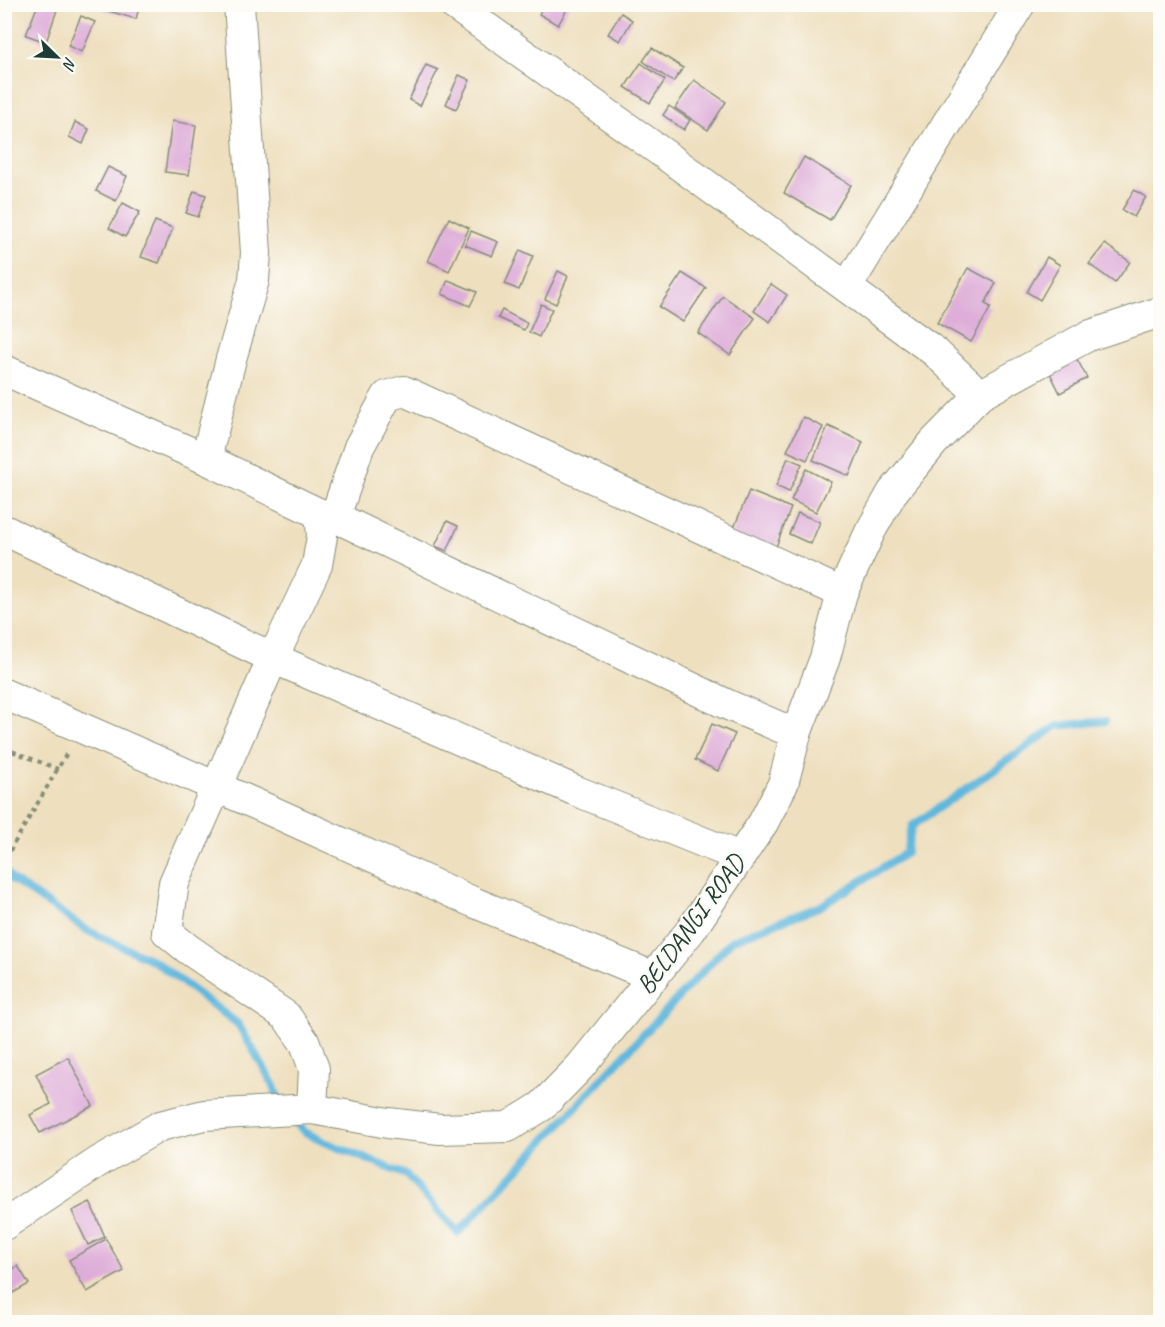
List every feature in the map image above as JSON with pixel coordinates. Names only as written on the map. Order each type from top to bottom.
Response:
[{"type":"street","points":[[206,459],[254,280],[256,253],[239,4]]},
{"type":"street","points":[[453,4],[935,352],[980,395]]},
{"type":"street","points":[[847,287],[1020,4]]},
{"type":"street","name":"BELDANGI ROAD","points":[[4,1225],[98,1162],[160,1126],[204,1115],[312,1108],[388,1123],[440,1129],[508,1127],[542,1106],[572,1075],[691,930],[763,823],[783,784],[796,734],[825,658],[842,593],[870,532],[892,493],[934,442],[980,395],[1088,336],[1161,312]]},
{"type":"street","points":[[4,370],[206,459],[567,627],[726,705],[796,734]]},
{"type":"street","points":[[312,1108],[314,1069],[305,1042],[286,1016],[167,932],[174,883],[273,658],[317,565],[328,516],[359,447],[387,396],[404,391],[842,593]]},
{"type":"street","points":[[4,530],[273,658],[574,790],[740,857]]},
{"type":"street","points":[[4,694],[473,902],[654,977]]},
{"type":"path","points":[[5,859],[81,729]]},
{"type":"path","points":[[4,748],[58,769]]},
{"type":"building","points":[[38,4],[59,4],[46,42],[26,35]]},
{"type":"building","points":[[85,4],[140,4],[136,19]]},
{"type":"building","points":[[544,4],[570,4],[558,25],[539,14]]},
{"type":"building","points":[[621,13],[632,20],[620,41],[608,34]]},
{"type":"building","points":[[81,16],[95,22],[82,52],[68,46]]},
{"type":"building","points":[[652,48],[683,68],[673,82],[643,61]]},
{"type":"building","points":[[641,63],[665,80],[650,103],[625,87]]},
{"type":"building","points":[[426,65],[438,70],[420,106],[409,100]]},
{"type":"building","points":[[459,75],[470,80],[456,109],[446,104]]},
{"type":"building","points":[[694,80],[726,102],[708,130],[675,108]]},
{"type":"building","points":[[669,106],[690,120],[684,130],[663,115]]},
{"type":"building","points":[[172,121],[196,125],[189,175],[165,172]]},
{"type":"building","points":[[75,122],[89,129],[83,144],[69,137]]},
{"type":"building","points":[[804,157],[851,185],[830,220],[784,193]]},
{"type":"building","points":[[108,167],[127,176],[116,201],[96,191]]},
{"type":"building","points":[[1134,190],[1146,197],[1134,217],[1122,210]]},
{"type":"building","points":[[194,191],[206,195],[198,217],[186,213]]},
{"type":"building","points":[[123,203],[140,212],[125,237],[109,228]]},
{"type":"building","points":[[449,218],[469,228],[449,271],[428,261]]},
{"type":"building","points":[[155,221],[173,228],[159,263],[141,257]]},
{"type":"building","points":[[471,231],[498,242],[492,256],[465,245]]},
{"type":"building","points":[[1105,244],[1130,262],[1115,283],[1089,264]]},
{"type":"building","points":[[520,250],[533,256],[519,290],[505,284]]},
{"type":"building","points":[[1047,257],[1060,265],[1040,300],[1027,292]]},
{"type":"building","points":[[968,268],[996,283],[985,304],[991,307],[971,342],[937,323]]},
{"type":"building","points":[[558,271],[568,276],[556,304],[545,299]]},
{"type":"building","points":[[682,273],[706,288],[683,322],[659,307]]},
{"type":"building","points":[[448,280],[477,292],[470,306],[442,294]]},
{"type":"building","points":[[771,284],[787,295],[770,322],[754,311]]},
{"type":"building","points":[[723,296],[755,318],[730,355],[698,333]]},
{"type":"building","points":[[541,304],[552,309],[539,337],[529,332]]},
{"type":"building","points":[[502,310],[527,323],[524,330],[498,318]]},
{"type":"building","points":[[1077,359],[1087,378],[1060,393],[1050,373]]},
{"type":"building","points":[[803,417],[823,427],[807,460],[787,451]]},
{"type":"building","points":[[828,426],[863,442],[849,476],[813,460]]},
{"type":"building","points":[[788,458],[802,464],[789,492],[776,486]]},
{"type":"building","points":[[806,469],[831,482],[816,512],[791,500]]},
{"type":"building","points":[[749,491],[791,508],[774,552],[731,535]]},
{"type":"building","points":[[798,513],[820,522],[811,544],[789,534]]},
{"type":"building","points":[[447,521],[458,526],[447,551],[435,546]]},
{"type":"building","points":[[712,724],[735,734],[718,771],[695,760]]},
{"type":"building","points":[[68,1057],[93,1106],[40,1133],[30,1115],[51,1104],[36,1074]]},
{"type":"building","points":[[90,1202],[105,1237],[88,1245],[72,1211]]},
{"type":"building","points":[[106,1239],[124,1271],[87,1292],[69,1260]]},
{"type":"building","points":[[18,1266],[29,1284],[4,1298],[4,1274]]},
{"type":"waterway","points":[[290,1118],[305,1132],[322,1141],[406,1175],[458,1233],[732,940],[821,906],[906,853],[912,826],[1057,726],[1105,721]]},
{"type":"waterway","points":[[4,869],[11,879],[88,931],[154,961],[238,1024],[273,1084],[281,1105]]}]
